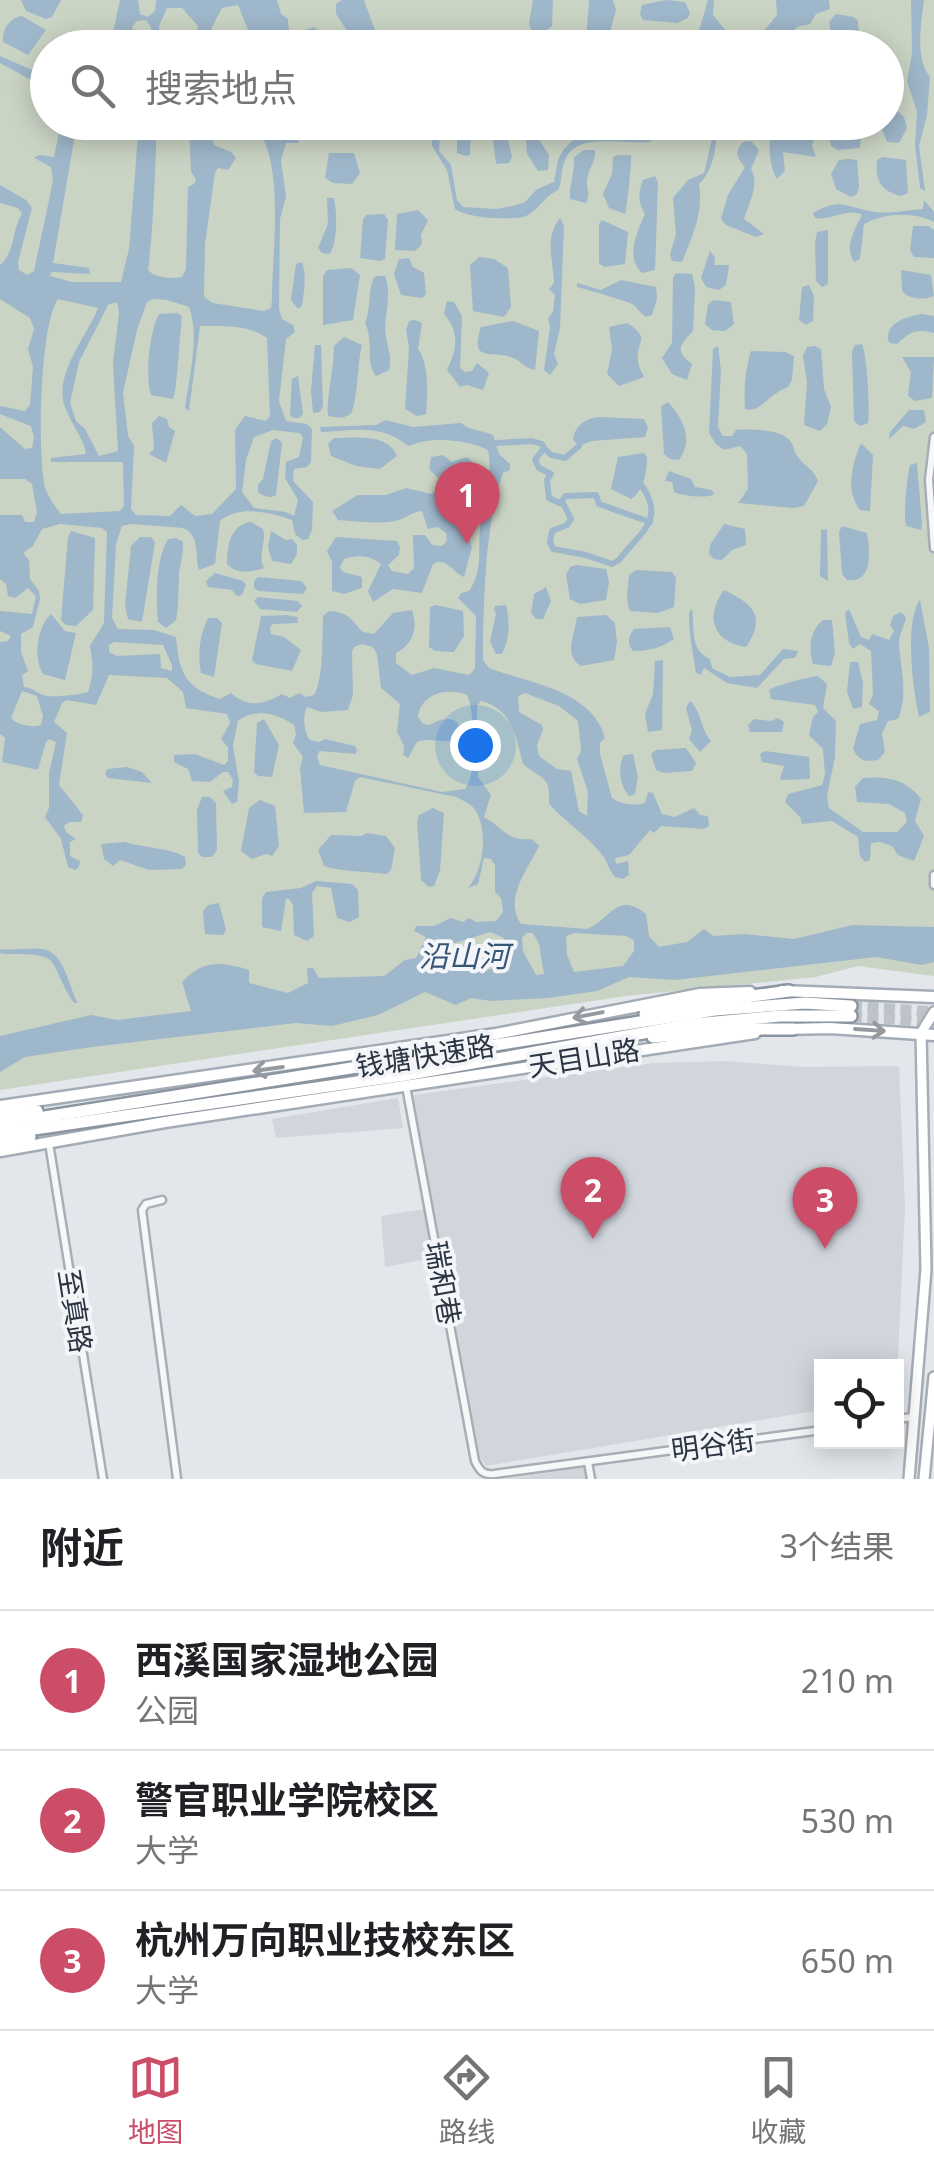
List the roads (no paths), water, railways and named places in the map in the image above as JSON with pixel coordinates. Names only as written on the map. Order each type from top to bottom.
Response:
[{"type":"highway","points":[[579,1032],[679,1006],[789,991]]},
{"type":"highway","name":"钱塘快速路","points":[[0,1124],[127,1110],[405,1075],[694,1024],[851,1011],[805,1004],[757,1006],[579,1032],[127,1110],[0,1134]]},
{"type":"highway","points":[[565,1048],[740,1029],[793,1028]]},
{"type":"highway","points":[[0,1114],[127,1110]]},
{"type":"highway","points":[[0,1143],[127,1110]]},
{"type":"main road","name":"天目山路","points":[[0,1106],[496,1034],[700,994],[789,991],[934,998]]},
{"type":"main road","name":"天目山路","points":[[0,1152],[165,1122],[793,1028],[934,1035]]},
{"type":"street","points":[[934,437],[929,480],[934,548]]},
{"type":"street","points":[[934,875],[934,885]]},
{"type":"street","points":[[909,1479],[922,1344],[927,1228],[920,1033],[934,1012]]},
{"type":"street","name":"瑞和巷","points":[[406,1086],[475,1462],[486,1475]]},
{"type":"street","name":"至真路","points":[[49,1144],[103,1479]]},
{"type":"street","points":[[162,1200],[146,1204],[142,1210],[177,1479]]},
{"type":"street","points":[[924,1479],[934,1377]]},
{"type":"street","points":[[904,1418],[932,1415]]},
{"type":"street","name":"明谷街","points":[[486,1475],[814,1431]]},
{"type":"street","points":[[588,1462],[591,1479]]},
{"type":"water","points":[[21,0],[61,0],[52,17],[46,19],[26,11]]},
{"type":"water","points":[[120,0],[138,0],[140,14],[148,17],[155,11],[156,0],[277,0],[281,14],[288,19],[289,30],[248,30],[238,5],[222,8],[211,30],[196,30],[198,26],[182,8],[167,8],[159,30],[151,30],[146,20],[137,21],[133,30],[114,30]]},
{"type":"water","points":[[342,0],[364,0],[375,30],[347,30],[336,14],[336,4]]},
{"type":"water","points":[[533,0],[553,0],[552,26],[531,30]]},
{"type":"water","points":[[589,0],[613,0],[616,10],[611,30],[587,30]]},
{"type":"water","points":[[666,0],[685,2],[688,18],[677,23],[643,20],[642,5]]},
{"type":"water","points":[[708,0],[714,0],[713,15],[726,30],[699,30]]},
{"type":"water","points":[[776,0],[829,0],[830,9],[816,14],[810,24],[795,30],[764,30],[777,15]]},
{"type":"water","points":[[911,0],[924,0],[921,50],[930,77],[927,115],[919,146],[925,191],[920,188],[915,146],[917,112],[907,81],[912,53]]},
{"type":"water","points":[[836,14],[854,17],[858,30],[831,30],[829,22]]},
{"type":"water","points":[[22,16],[46,30],[30,30],[28,55],[3,42],[7,25]]},
{"type":"water","points":[[0,56],[30,69],[30,79],[0,63]]},
{"type":"water","points":[[58,140],[74,140],[53,263],[89,268],[90,274],[52,272],[50,276],[72,282],[121,282],[129,249],[138,140],[156,140],[148,270],[169,278],[182,277],[186,269],[188,187],[196,179],[191,172],[190,140],[213,140],[214,145],[231,152],[236,158],[228,170],[218,168],[215,173],[205,244],[204,297],[213,303],[264,311],[271,308],[272,299],[275,210],[271,164],[263,140],[299,140],[286,143],[281,160],[286,196],[280,219],[279,309],[282,319],[293,325],[295,332],[286,339],[279,401],[286,421],[307,424],[312,429],[311,462],[307,467],[294,469],[293,481],[313,502],[312,530],[308,539],[302,540],[295,534],[292,520],[265,513],[227,516],[220,521],[215,564],[199,570],[195,541],[189,531],[122,526],[116,544],[112,618],[118,629],[154,630],[176,637],[182,669],[191,684],[220,699],[231,693],[256,703],[282,694],[290,698],[299,693],[306,697],[314,695],[321,668],[323,616],[329,611],[345,615],[363,632],[374,634],[393,613],[412,610],[413,635],[396,653],[396,663],[412,675],[434,668],[469,675],[475,669],[476,616],[458,598],[469,591],[477,574],[489,477],[488,450],[448,440],[408,446],[377,431],[321,432],[320,427],[376,425],[386,420],[413,427],[461,423],[493,435],[510,470],[503,473],[497,493],[489,540],[483,660],[489,668],[557,691],[587,709],[605,738],[600,743],[600,754],[612,798],[624,803],[645,803],[648,792],[653,793],[662,814],[675,817],[694,808],[700,815],[708,816],[709,826],[661,826],[654,833],[650,830],[629,855],[615,858],[616,864],[628,861],[629,875],[623,879],[615,877],[597,849],[549,804],[547,783],[523,764],[506,717],[481,701],[477,706],[478,777],[491,795],[484,817],[511,836],[532,839],[539,846],[516,894],[516,914],[521,924],[587,929],[614,909],[628,905],[646,914],[649,936],[659,947],[687,942],[704,929],[713,936],[745,934],[794,939],[852,925],[934,927],[934,962],[922,965],[876,957],[675,980],[629,977],[597,991],[548,998],[471,998],[456,1005],[425,992],[378,1015],[332,1026],[296,1023],[92,1047],[25,1057],[0,1072],[0,1036],[91,1015],[117,1020],[191,1011],[182,982],[205,966],[221,964],[249,970],[249,983],[288,993],[308,983],[307,968],[313,968],[319,978],[384,976],[405,960],[416,958],[426,937],[414,931],[416,926],[434,926],[451,918],[463,922],[469,918],[476,922],[496,921],[503,912],[501,898],[495,892],[495,865],[491,859],[484,858],[478,884],[468,888],[478,871],[482,850],[480,820],[472,806],[456,797],[360,777],[355,781],[346,812],[304,813],[300,768],[303,757],[293,743],[294,725],[280,717],[258,713],[238,721],[233,746],[239,781],[237,802],[232,804],[223,791],[232,787],[228,772],[210,782],[192,781],[188,769],[174,762],[174,755],[195,754],[224,765],[228,761],[228,747],[221,739],[230,723],[227,714],[186,708],[183,692],[167,678],[109,675],[96,705],[67,700],[62,703],[54,722],[67,733],[59,785],[83,815],[81,822],[64,826],[76,839],[70,842],[70,856],[80,861],[75,870],[68,867],[61,839],[45,817],[56,742],[46,742],[38,770],[2,762],[5,738],[0,734],[0,642],[11,636],[0,631],[0,611],[32,614],[36,596],[28,588],[15,598],[8,596],[6,584],[0,579],[0,515],[22,515],[25,522],[34,522],[37,512],[32,484],[25,479],[0,479],[0,427],[25,449],[32,448],[31,426],[0,414],[0,406],[25,411],[30,405],[33,367],[28,349],[34,329],[30,318],[0,299],[0,265],[9,254],[22,214],[18,208],[0,203],[0,185],[32,208],[18,262],[19,270],[27,275],[34,271],[53,181],[51,167],[34,158],[54,157]],"holes":[[[58,299],[98,308],[68,367],[62,392],[86,454],[51,458],[51,462],[123,462],[124,506],[120,511],[61,514],[45,487],[41,448],[47,334]],[[167,300],[189,307],[194,344],[185,408],[189,411],[200,326],[243,328],[267,338],[270,416],[266,421],[245,416],[235,430],[236,489],[212,514],[195,516],[181,505],[170,516],[136,515],[131,509],[134,446],[128,436],[123,393],[147,302]],[[117,302],[113,364],[118,451],[99,456],[85,429],[76,421],[70,403],[79,362],[108,305]],[[273,430],[303,437],[299,457],[286,462],[285,478],[298,500],[294,516],[254,508],[242,492],[254,437]],[[60,524],[102,528],[107,532],[104,623],[90,646],[88,692],[47,696],[24,687],[22,675],[28,671],[21,652],[21,634],[33,627],[40,599],[30,579],[29,560],[23,553],[33,546],[42,529]],[[114,642],[163,645],[172,671],[161,668],[160,654],[117,656],[109,652],[109,645]],[[362,644],[373,647],[377,654],[381,688],[400,704],[397,732],[404,746],[403,755],[408,758],[417,742],[456,740],[459,733],[454,720],[423,724],[418,717],[424,703],[443,692],[467,695],[474,743],[472,771],[465,789],[442,792],[320,765],[319,751],[356,754],[355,746],[310,740],[304,724],[307,707],[321,712],[348,710],[353,695],[352,652]],[[22,691],[37,696],[43,716],[41,725],[25,725],[11,718]],[[525,693],[559,706],[578,721],[581,751],[577,759],[588,792],[587,816],[579,811],[571,771],[557,769],[539,756],[537,745],[542,725],[519,712],[518,696]],[[490,932],[504,938],[503,963],[489,969],[447,969],[428,960],[428,945],[434,939],[455,943]],[[533,933],[544,974],[536,975],[523,951],[522,938]],[[574,933],[626,936],[634,940],[634,951],[623,966],[574,972],[567,955],[566,936]]]},
{"type":"water","points":[[432,140],[440,140],[439,151],[451,165],[457,200],[463,207],[496,209],[525,202],[537,189],[554,182],[558,159],[573,140],[652,140],[591,142],[572,150],[563,166],[558,190],[534,211],[519,218],[489,218],[455,209],[447,170]]},
{"type":"water","points":[[457,140],[471,140],[470,155],[457,153]]},
{"type":"water","points":[[493,140],[508,140],[512,157],[509,163],[496,164]]},
{"type":"water","points":[[526,140],[540,140],[549,155],[548,170],[538,171],[527,154]]},
{"type":"water","points":[[712,140],[715,140],[711,164],[699,184],[696,224],[682,262],[672,261],[676,234],[673,198],[688,180],[704,173]]},
{"type":"water","points":[[770,140],[814,140],[816,157],[783,152],[785,171],[777,179]]},
{"type":"water","points":[[830,140],[861,140],[860,148],[838,150]]},
{"type":"water","points":[[751,141],[759,150],[751,169],[754,187],[744,219],[764,234],[756,237],[726,225],[721,219],[728,195],[745,167],[738,158],[738,149],[743,142]]},
{"type":"water","points":[[584,150],[595,150],[586,203],[570,199],[574,157]]},
{"type":"water","points":[[329,153],[354,153],[360,173],[352,184],[333,183],[325,178]]},
{"type":"water","points":[[631,155],[625,214],[609,208],[603,194],[612,174],[613,157]]},
{"type":"water","points":[[839,160],[857,160],[859,186],[857,194],[851,197],[836,189],[831,174]]},
{"type":"water","points":[[877,160],[906,160],[908,193],[894,194],[881,184]]},
{"type":"water","points":[[655,176],[655,270],[642,273],[633,252],[645,214],[640,193],[643,180]]},
{"type":"water","points":[[327,198],[334,198],[336,211],[336,234],[330,254],[318,248],[328,224]]},
{"type":"water","points":[[924,200],[934,212],[934,222],[899,215],[864,224],[860,259],[854,262],[850,244],[862,215],[815,218],[813,213],[837,204],[880,212],[923,209]]},
{"type":"water","points":[[418,210],[428,220],[421,235],[422,244],[415,251],[395,250],[397,214]]},
{"type":"water","points":[[384,214],[388,220],[385,259],[360,258],[363,219],[366,215]]},
{"type":"water","points":[[560,218],[564,226],[560,328],[554,354],[558,364],[550,375],[544,370],[548,318],[553,312],[555,295],[549,289],[554,283],[551,241]]},
{"type":"water","points":[[602,220],[628,232],[625,264],[604,267],[599,263]]},
{"type":"water","points":[[913,226],[934,230],[934,258],[914,257],[910,250]]},
{"type":"water","points":[[828,230],[828,284],[822,287],[816,281],[815,243],[817,232]]},
{"type":"water","points":[[710,251],[715,257],[714,265],[729,265],[726,285],[719,290],[706,287],[701,278]]},
{"type":"water","points":[[479,257],[494,259],[508,268],[511,307],[504,317],[473,311],[470,265]]},
{"type":"water","points":[[409,258],[413,267],[424,273],[426,294],[422,298],[401,295],[394,274],[399,259]]},
{"type":"water","points":[[302,262],[304,289],[298,309],[291,300],[296,264]]},
{"type":"water","points":[[351,268],[360,275],[353,320],[323,325],[323,276],[327,270]]},
{"type":"water","points":[[901,270],[931,275],[934,296],[917,298],[905,294]]},
{"type":"water","points":[[676,273],[692,274],[695,287],[693,331],[681,348],[692,364],[687,380],[672,374],[662,358],[672,343]]},
{"type":"water","points":[[375,276],[385,276],[387,283],[385,329],[390,361],[389,370],[376,376],[365,323]]},
{"type":"water","points":[[621,280],[656,287],[652,315],[646,317],[631,303],[577,287],[577,283],[601,290]]},
{"type":"water","points":[[809,285],[814,296],[813,321],[806,325],[799,320],[802,287]]},
{"type":"water","points":[[713,300],[731,302],[734,324],[725,331],[712,330],[705,324],[708,305]]},
{"type":"water","points":[[447,301],[454,302],[462,316],[460,368],[472,371],[477,363],[489,373],[483,390],[460,387],[447,370],[455,341],[453,328],[444,314]]},
{"type":"water","points":[[159,314],[182,316],[173,399],[151,395],[148,365]]},
{"type":"water","points":[[922,314],[934,316],[934,333],[918,331],[897,344],[889,343],[893,326]]},
{"type":"water","points":[[409,321],[422,323],[418,349],[427,389],[426,414],[417,416],[405,409],[409,348],[406,330]]},
{"type":"water","points":[[513,321],[539,331],[535,370],[478,347],[481,327]]},
{"type":"water","points":[[627,323],[641,336],[638,360],[644,377],[619,386],[607,374],[612,350],[609,327]]},
{"type":"water","points":[[344,337],[362,345],[353,407],[351,414],[342,418],[328,416],[328,408],[334,346]]},
{"type":"water","points":[[862,344],[869,417],[868,423],[860,426],[854,421],[852,352],[855,345]]},
{"type":"water","points":[[315,345],[321,345],[323,406],[320,412],[313,413],[311,391]]},
{"type":"water","points":[[718,346],[718,427],[723,436],[749,430],[774,432],[787,438],[818,481],[804,506],[738,503],[748,489],[747,454],[740,446],[724,450],[709,433],[713,349]]},
{"type":"water","points":[[807,347],[821,349],[824,389],[831,407],[827,424],[820,431],[804,425],[807,383],[803,356]]},
{"type":"water","points":[[751,351],[794,356],[788,387],[750,410],[745,409],[745,394]]},
{"type":"water","points":[[902,357],[934,357],[932,398],[915,401],[908,396],[911,372]]},
{"type":"water","points":[[298,376],[303,414],[293,418],[292,379]]},
{"type":"water","points":[[668,402],[685,429],[686,444],[679,460],[664,454],[661,406]]},
{"type":"water","points":[[909,410],[924,410],[926,422],[914,429],[903,426],[889,439],[890,432]]},
{"type":"water","points":[[159,416],[167,419],[175,431],[166,463],[149,454],[154,449],[152,423]]},
{"type":"water","points":[[598,417],[644,419],[648,428],[645,437],[592,441],[579,446],[573,440],[576,430],[585,421]]},
{"type":"water","points":[[277,438],[282,443],[276,495],[269,497],[258,492],[258,485],[263,479],[271,441]]},
{"type":"water","points":[[334,438],[379,440],[397,456],[380,469],[356,466],[331,456],[328,444]]},
{"type":"water","points":[[861,443],[873,455],[870,511],[860,510],[851,486]]},
{"type":"water","points":[[644,453],[645,475],[635,495],[631,499],[611,489],[618,457]]},
{"type":"water","points":[[443,455],[452,462],[467,457],[473,462],[458,478],[439,479],[429,469],[431,457]]},
{"type":"water","points":[[917,463],[921,530],[906,526],[905,521],[910,465]]},
{"type":"water","points":[[669,471],[714,494],[674,492],[672,482],[665,481]]},
{"type":"water","points":[[443,485],[454,490],[473,490],[477,495],[476,504],[463,519],[472,547],[464,577],[438,562],[433,564],[422,593],[393,589],[373,602],[368,591],[381,564],[354,557],[344,559],[340,567],[343,572],[362,577],[362,588],[344,594],[332,591],[332,562],[327,551],[336,537],[397,541],[399,555],[388,565],[392,571],[408,574],[414,568],[413,535],[425,535],[432,545],[442,546],[447,541],[446,533],[438,527],[428,529],[422,511],[399,520],[376,522],[338,520],[332,511],[358,495],[386,495],[406,488],[431,494]]},
{"type":"water","points":[[251,522],[263,529],[264,568],[240,571],[227,564],[229,544],[238,527]]},
{"type":"water","points":[[724,524],[745,529],[746,545],[732,550],[722,560],[714,559],[709,554],[710,545]]},
{"type":"water","points":[[842,526],[867,533],[868,565],[862,577],[855,580],[847,580],[842,574]]},
{"type":"water","points":[[827,529],[828,581],[820,576],[821,530]]},
{"type":"water","points":[[71,531],[95,538],[93,610],[76,626],[61,620]]},
{"type":"water","points":[[271,531],[297,545],[291,564],[272,561],[268,547]]},
{"type":"water","points":[[140,537],[151,537],[155,542],[142,622],[128,619],[125,606],[131,546]]},
{"type":"water","points":[[168,539],[183,542],[178,609],[176,620],[166,628],[158,622],[157,579]]},
{"type":"water","points":[[576,565],[606,569],[606,600],[580,604],[570,599],[566,575]]},
{"type":"water","points":[[636,570],[672,572],[676,578],[674,607],[658,613],[630,611],[629,575]]},
{"type":"water","points":[[215,573],[243,581],[246,585],[242,595],[208,587],[206,581]]},
{"type":"water","points":[[258,577],[301,581],[307,588],[303,594],[259,591],[254,588]]},
{"type":"water","points":[[546,587],[551,601],[543,619],[536,619],[531,613],[534,594]]},
{"type":"water","points":[[724,590],[743,600],[754,612],[756,627],[746,647],[726,640],[715,626],[715,609]]},
{"type":"water","points":[[258,597],[298,601],[302,606],[297,612],[260,609],[254,601]]},
{"type":"water","points":[[920,600],[929,648],[930,712],[919,717],[911,639]]},
{"type":"water","points":[[506,605],[508,636],[502,654],[496,654],[490,641],[494,610],[495,606]]},
{"type":"water","points":[[430,607],[463,611],[464,636],[454,652],[429,647]]},
{"type":"water","points":[[692,608],[699,650],[710,659],[712,668],[730,677],[760,675],[783,649],[798,651],[795,658],[784,659],[757,688],[727,683],[704,668],[701,675],[696,673],[689,621]]},
{"type":"water","points":[[849,609],[861,637],[869,640],[872,634],[889,640],[894,631],[890,625],[893,616],[901,612],[906,618],[899,642],[901,709],[898,719],[888,721],[882,734],[885,752],[878,760],[863,760],[853,749],[860,724],[877,720],[879,711],[869,704],[873,694],[871,651],[860,644],[853,649],[849,643],[845,613]]},
{"type":"water","points":[[51,614],[65,631],[76,633],[65,680],[43,674],[38,659],[40,634]]},
{"type":"water","points":[[606,615],[615,623],[614,660],[581,666],[571,650],[577,617]]},
{"type":"water","points":[[261,616],[297,617],[298,623],[270,627],[271,634],[284,637],[301,650],[292,671],[256,664],[252,660]]},
{"type":"water","points":[[208,618],[217,618],[222,623],[214,677],[201,673],[200,666],[200,644]]},
{"type":"water","points":[[823,620],[832,620],[835,653],[831,666],[813,664],[811,658],[813,634]]},
{"type":"water","points":[[670,627],[674,639],[660,647],[633,651],[631,648],[629,640],[634,629]]},
{"type":"water","points":[[663,660],[662,730],[648,732],[645,714],[653,694],[655,661]]},
{"type":"water","points":[[850,662],[858,662],[863,682],[862,707],[853,709],[847,692]]},
{"type":"water","points":[[818,676],[827,684],[823,708],[836,721],[829,808],[863,832],[897,832],[907,822],[905,813],[889,804],[857,802],[855,787],[863,778],[888,778],[909,787],[921,799],[915,821],[924,836],[914,861],[880,842],[871,843],[870,860],[865,862],[860,856],[858,837],[832,821],[802,824],[785,802],[788,794],[822,785],[823,749],[809,735],[818,712],[815,705],[771,699],[769,690]]},
{"type":"water","points":[[690,701],[711,741],[700,752],[689,739],[692,730],[686,708]]},
{"type":"water","points":[[778,718],[784,722],[782,732],[750,732],[748,725],[754,719]]},
{"type":"water","points":[[264,719],[279,745],[272,777],[254,772],[257,723]]},
{"type":"water","points":[[686,748],[696,763],[692,771],[656,770],[651,754],[656,750]]},
{"type":"water","points":[[765,751],[809,757],[810,779],[780,780],[784,766],[762,762],[760,754]]},
{"type":"water","points":[[633,754],[638,777],[635,794],[629,796],[620,770],[624,755]]},
{"type":"water","points":[[127,767],[142,772],[152,783],[108,778],[105,774],[107,769]]},
{"type":"water","points":[[202,797],[210,797],[216,803],[217,850],[212,857],[198,853],[197,810]]},
{"type":"water","points":[[260,800],[275,806],[279,846],[272,856],[252,859],[241,851],[249,808]]},
{"type":"water","points":[[433,808],[444,813],[440,870],[434,886],[429,887],[421,880],[417,822],[419,815]]},
{"type":"water","points":[[331,835],[386,836],[395,848],[387,874],[324,866],[318,850]]},
{"type":"water","points":[[125,842],[179,854],[185,857],[186,865],[182,869],[149,870],[120,860],[113,866],[104,859],[101,844]]},
{"type":"water","points":[[316,881],[352,884],[358,890],[359,917],[350,922],[337,918],[331,888],[317,886],[312,893],[314,936],[307,941],[294,935],[293,905],[289,899],[281,931],[262,927],[262,898],[266,892],[301,888]]},
{"type":"water","points":[[219,903],[226,930],[223,935],[205,934],[203,911],[208,905]]},
{"type":"water","points":[[0,949],[50,951],[61,963],[78,1003],[65,989],[52,962],[38,955],[0,953]]},
{"type":"waterway","points":[[497,443],[542,444],[544,448],[535,460],[539,468],[551,474],[547,480],[549,498],[564,505],[571,519],[552,531],[553,549],[612,564],[619,560],[651,518],[649,498],[642,486]]},
{"type":"waterway","points":[[544,448],[551,455],[565,458],[579,446]]},
{"type":"waterway","points":[[560,503],[566,496],[596,495],[599,504],[650,522]]},
{"type":"tunnel","points":[[851,1006],[934,1012]]},
{"type":"tunnel","points":[[851,1016],[934,1022]]},
{"type":"place","name":"西溪国家湿地公园","points":[[467,544]]},
{"type":"place","name":"警官职业学院校区","points":[[593,1239]]},
{"type":"place","name":"杭州万向职业技校东区","points":[[825,1249]]},
{"type":"water label","name":"沿山河","points":[[464,957]]}]
